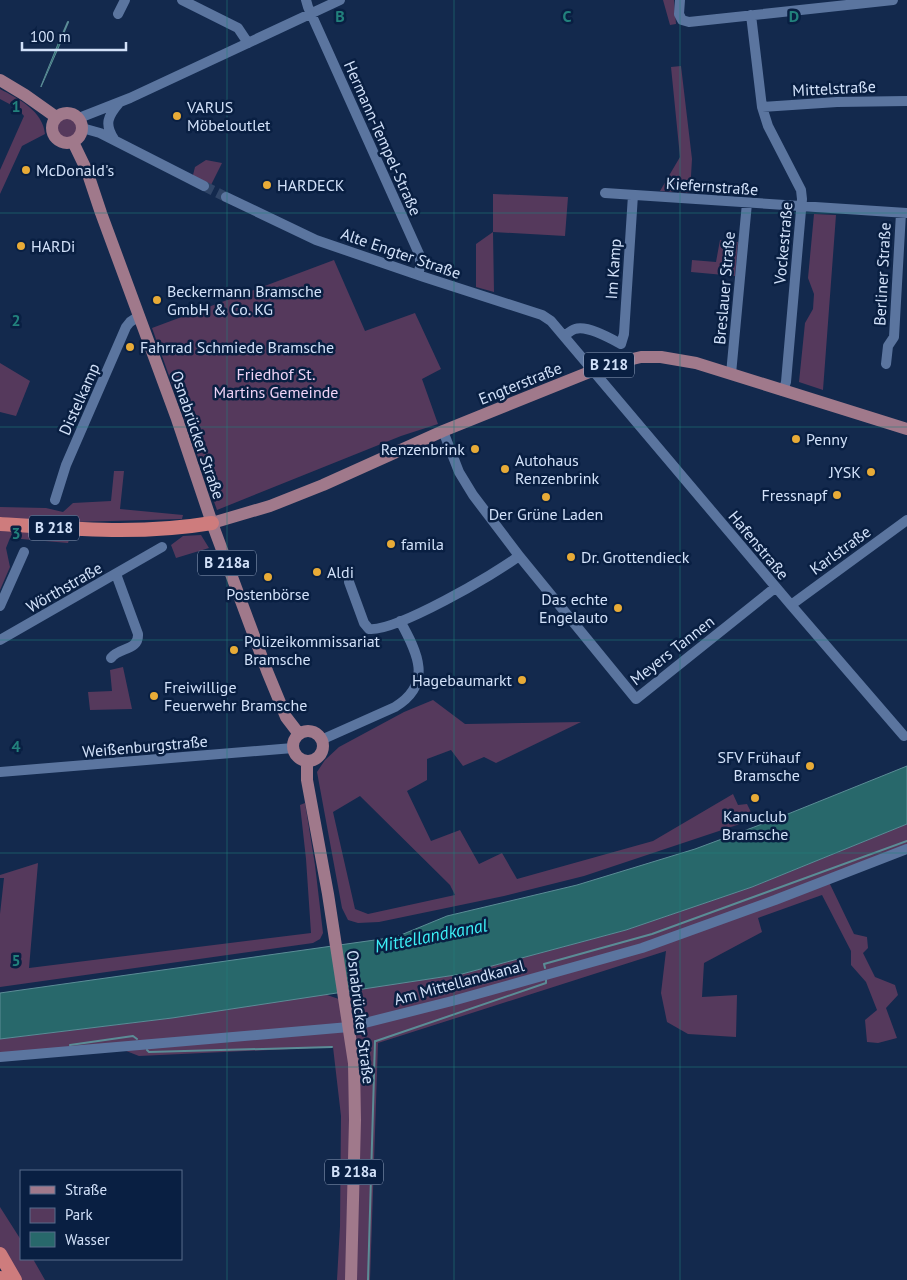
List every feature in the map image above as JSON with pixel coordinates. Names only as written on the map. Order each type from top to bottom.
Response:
[{"type":"highway","name":"B 218","points":[[0,524],[108,531],[176,528],[212,523]]},
{"type":"highway","points":[[0,1254],[15,1280]]},
{"type":"main road","points":[[0,80],[56,117]]},
{"type":"main road","points":[[65,112],[75,114],[81,123],[80,136],[73,142],[63,143],[54,137],[52,126],[56,117],[65,112]]},
{"type":"main road","name":"Osnabrücker Straße","points":[[73,142],[87,171],[95,198],[267,671],[286,717],[299,734]]},
{"type":"main road","name":"Engterstraße","points":[[212,523],[279,503],[443,431],[593,371],[621,361],[640,358],[658,357],[685,360],[907,429]]},
{"type":"main road","points":[[312,732],[321,740],[322,747],[318,756],[307,761],[297,756],[293,748],[295,738],[299,734],[312,732]]},
{"type":"main road","name":"Osnabrücker Straße","points":[[307,761],[307,780],[336,941],[354,1063],[356,1120],[351,1280]]},
{"type":"street","points":[[118,14],[125,0]]},
{"type":"street","points":[[182,0],[238,28],[248,43]]},
{"type":"street","name":"Hermann-Tempel-Straße","points":[[306,0],[420,256],[418,275]]},
{"type":"street","points":[[81,123],[119,103],[340,0]]},
{"type":"street","points":[[680,0],[679,14],[682,20],[688,22],[893,0]]},
{"type":"street","name":"Vockestraße","points":[[751,15],[762,107],[768,126],[801,190],[802,207],[784,391]]},
{"type":"street","name":"Mittelstraße","points":[[762,107],[907,101]]},
{"type":"street","points":[[115,140],[110,132],[108,121],[119,103]]},
{"type":"street","points":[[81,123],[204,186]]},
{"type":"street","name":"Kiefernstraße","points":[[606,193],[747,204],[904,213]]},
{"type":"street","name":"Im Kamp","points":[[564,336],[574,329],[582,328],[609,337],[621,344],[624,334],[633,195]]},
{"type":"street","name":"Alte Engter Straße","points":[[226,196],[316,240],[542,315],[551,321],[593,371]]},
{"type":"street","name":"Breslauer Straße","points":[[731,374],[747,204]]},
{"type":"street","name":"Berliner Straße","points":[[886,364],[888,346],[894,336],[904,213]]},
{"type":"street","name":"Distelkamp","points":[[55,500],[66,465],[126,327],[139,316]]},
{"type":"street","name":"Hafenstraße","points":[[593,371],[904,736]]},
{"type":"street","name":"Meyers Tannen","points":[[443,431],[459,472],[473,495],[519,556],[636,699],[776,588]]},
{"type":"street","name":"Karlstraße","points":[[791,605],[907,520]]},
{"type":"street","name":"Wörthstraße","points":[[0,640],[162,547]]},
{"type":"street","points":[[0,606],[24,552]]},
{"type":"street","points":[[348,582],[364,623],[369,629],[376,630],[400,621],[499,571],[519,556]]},
{"type":"street","name":"Wörthstraße","points":[[111,658],[118,652],[132,647],[138,639],[138,634],[116,574]]},
{"type":"street","points":[[321,740],[395,707],[406,700],[415,689],[419,667],[417,654],[400,621]]},
{"type":"street","name":"Weißenburgstraße","points":[[0,772],[293,748]]},
{"type":"street","name":"Am Mittellandkanal","points":[[0,1057],[349,1027],[456,1000],[642,948],[775,900],[907,849]]},
{"type":"green space","points":[[663,0],[674,0],[676,24],[670,25]]},
{"type":"green space","points":[[681,66],[692,159],[690,193],[660,191],[680,157],[671,67]]},
{"type":"green space","points":[[0,89],[35,112],[40,119],[45,134],[22,146],[0,194],[0,170],[24,116],[17,108],[0,99]]},
{"type":"green space","points":[[67,117],[75,120],[78,128],[75,136],[67,139],[59,136],[56,128],[59,120]]},
{"type":"green space","points":[[206,160],[222,163],[209,189],[192,179],[195,167]]},
{"type":"green space","points":[[493,194],[568,197],[565,236],[493,232]]},
{"type":"green space","points":[[814,214],[836,215],[823,390],[799,382],[805,323],[813,309],[814,294],[808,278]]},
{"type":"green space","points":[[493,232],[494,292],[476,287],[476,244]]},
{"type":"green space","points":[[720,240],[738,242],[735,276],[691,272],[692,260],[716,262]]},
{"type":"green space","name":"Friedhof St. Martins Gemeinde","points":[[334,260],[365,331],[415,313],[441,369],[422,379],[438,424],[401,436],[217,510],[152,328]]},
{"type":"green space","points":[[0,363],[30,381],[16,416],[0,412]]},
{"type":"green space","points":[[114,471],[124,471],[120,509],[183,515],[182,519],[75,522],[68,543],[10,538],[6,548],[10,567],[0,590],[0,507],[46,508],[63,512],[73,503],[111,501]]},
{"type":"green space","points":[[201,535],[209,548],[176,558],[171,545],[183,536]]},
{"type":"green space","points":[[123,667],[132,709],[90,710],[88,692],[112,691],[110,670]]},
{"type":"green space","points":[[433,700],[465,724],[581,722],[496,763],[484,757],[463,766],[451,750],[427,759],[427,780],[407,791],[431,841],[460,830],[479,864],[502,853],[517,879],[653,841],[733,794],[738,805],[747,804],[752,814],[749,821],[584,876],[504,896],[379,922],[358,923],[348,920],[342,908],[317,772],[325,760],[339,747],[404,712]],"holes":[[[360,796],[450,885],[455,895],[368,914],[355,909],[333,812]]]},
{"type":"green space","points":[[305,803],[323,933],[320,939],[313,943],[0,987],[0,914],[4,878],[0,878],[0,875],[38,863],[29,968],[311,933],[300,805]]},
{"type":"green space","points":[[907,824],[907,849],[828,880],[854,934],[867,937],[868,948],[863,953],[875,977],[895,985],[898,995],[886,1008],[897,1038],[878,1043],[867,1042],[865,1020],[877,1010],[866,982],[851,965],[851,951],[822,895],[758,918],[762,932],[704,963],[702,997],[737,995],[736,1037],[688,1034],[667,1022],[661,993],[666,951],[378,1043],[370,1280],[337,1280],[340,1226],[341,1116],[333,1047],[139,1056],[116,1047],[0,1057],[0,1039],[172,1018],[324,994],[345,1001],[359,989],[462,974],[626,930],[752,887]]},
{"type":"green space","points":[[0,1207],[20,1238],[20,1260],[34,1260],[45,1280],[15,1280],[0,1254]]},
{"type":"water","points":[[62,34],[64,35],[41,87],[41,86]]},
{"type":"water","name":"Mittellandkanal","points":[[907,766],[907,824],[752,887],[626,930],[462,974],[172,1018],[0,1039],[0,993],[396,937],[447,916],[577,885],[695,849]]},
{"type":"waterway","points":[[62,36],[68,22]]},
{"type":"waterway","points":[[545,968],[544,964],[652,934],[907,841]]},
{"type":"waterway","points":[[376,1041],[546,983],[546,980]]},
{"type":"waterway","points":[[70,1045],[133,1036],[137,1039]]},
{"type":"waterway","points":[[368,1280],[375,1041]]},
{"type":"waterway","points":[[147,1050],[149,1052],[332,1047]]},
{"type":"tunnel","points":[[204,186],[226,197]]},
{"type":"place","name":"VARUS Möbeloutlet","points":[[177,116]]},
{"type":"place","name":"McDonald's","points":[[26,170]]},
{"type":"place","name":"HARDECK","points":[[267,185]]},
{"type":"place","name":"HARDi","points":[[21,246]]},
{"type":"place","name":"Beckermann Bramsche GmbH & Co. KG","points":[[157,300]]},
{"type":"place","name":"Fahrrad Schmiede Bramsche","points":[[130,347]]},
{"type":"place","name":"Penny","points":[[796,439]]},
{"type":"place","name":"Renzenbrink","points":[[475,449]]},
{"type":"place","name":"Autohaus Renzenbrink","points":[[505,469]]},
{"type":"place","name":"JYSK","points":[[871,472]]},
{"type":"place","name":"Fressnapf","points":[[837,495]]},
{"type":"place","name":"Der Grüne Laden","points":[[546,497]]},
{"type":"place","name":"famila","points":[[391,544]]},
{"type":"place","name":"Dr. Grottendieck","points":[[571,557]]},
{"type":"place","name":"Aldi","points":[[317,572]]},
{"type":"place","name":"Postenbörse","points":[[268,577]]},
{"type":"place","name":"Das echte Engelauto","points":[[618,608]]},
{"type":"place","name":"Polizeikommissariat Bramsche","points":[[234,650]]},
{"type":"place","name":"Hagebaumarkt","points":[[522,680]]},
{"type":"place","name":"Freiwillige Feuerwehr Bramsche","points":[[154,696]]},
{"type":"place","name":"SFV Frühauf Bramsche","points":[[810,766]]},
{"type":"place","name":"Kanuclub Bramsche","points":[[755,798]]}]
